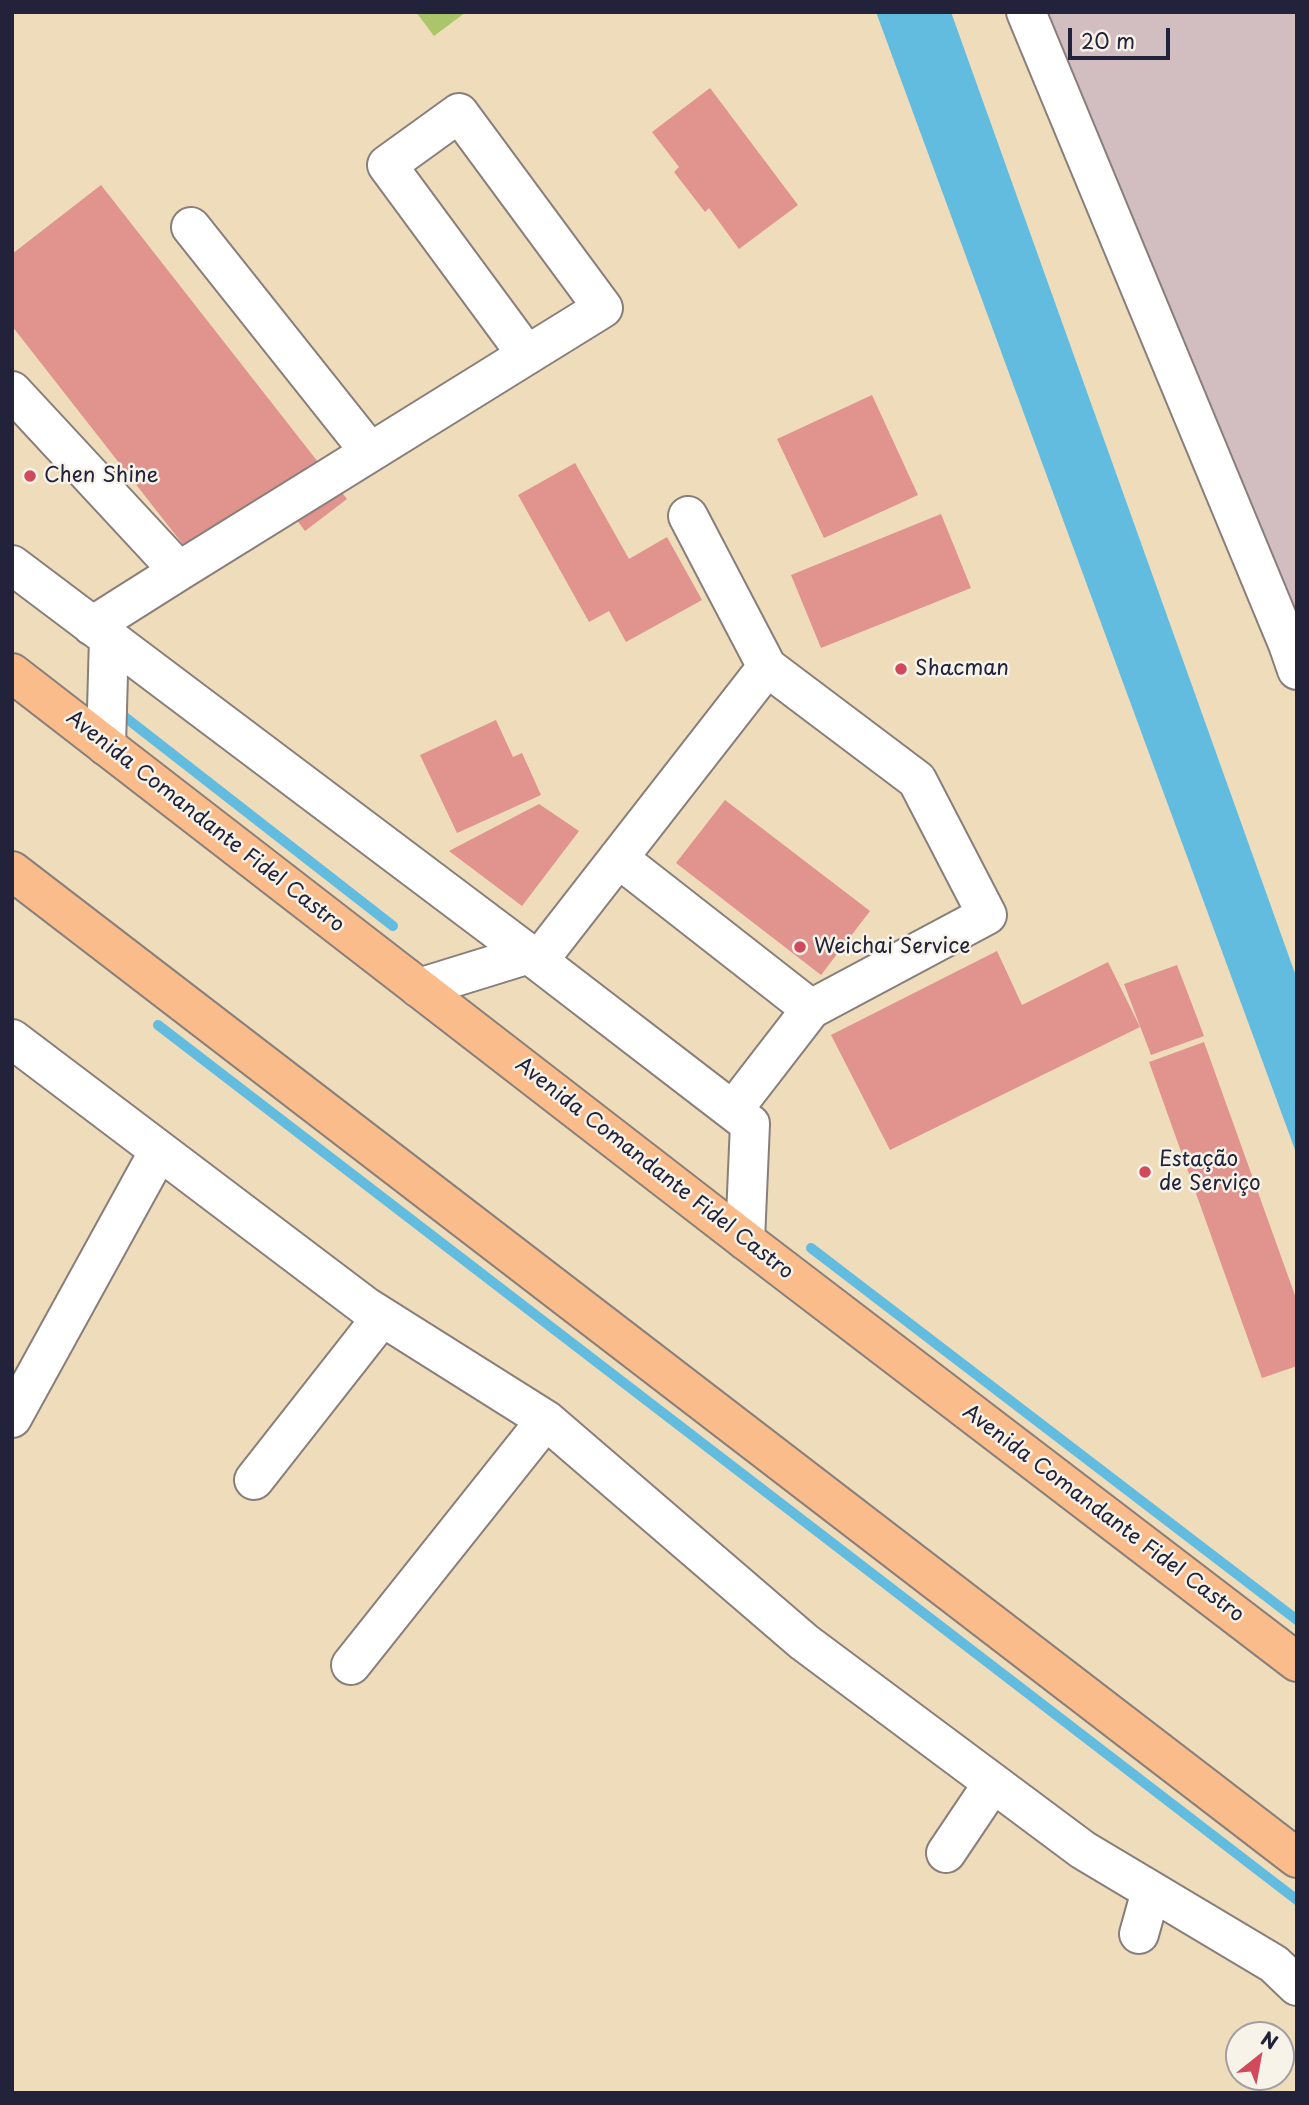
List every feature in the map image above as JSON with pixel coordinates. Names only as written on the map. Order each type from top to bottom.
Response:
[{"type":"highway","name":"Avenida Comandante Fidel Castro","points":[[12,673],[745,1240],[1297,1662]]},
{"type":"highway","points":[[12,871],[1297,1858]]},
{"type":"street","points":[[1026,12],[1294,652]]},
{"type":"street","points":[[100,631],[179,571],[603,308],[460,113],[387,165],[527,355]]},
{"type":"street","points":[[191,227],[370,452]]},
{"type":"street","points":[[20,415],[179,571]]},
{"type":"street","points":[[688,516],[767,667],[917,780],[987,915],[811,1009],[733,1110]]},
{"type":"street","points":[[12,565],[750,1124],[745,1240]]},
{"type":"street","points":[[100,631],[106,746]]},
{"type":"street","points":[[419,988],[533,958],[618,858],[767,667]]},
{"type":"street","points":[[618,858],[811,1009]]},
{"type":"street","points":[[12,1039],[365,1306],[546,1420],[804,1642],[1083,1850],[1274,1964],[1297,1986]]},
{"type":"street","points":[[12,1418],[159,1151]]},
{"type":"street","points":[[254,1480],[382,1317]]},
{"type":"street","points":[[351,1665],[546,1420]]},
{"type":"street","points":[[946,1853],[993,1783]]},
{"type":"street","points":[[1139,1934],[1151,1891]]},
{"type":"shaded area","points":[[1038,12],[1297,12],[1297,635]]},
{"type":"green space","points":[[416,12],[466,12],[434,36]]},
{"type":"water","points":[[876,12],[951,12],[1297,979],[1297,1155]]},
{"type":"building","points":[[710,88],[798,205],[739,249],[709,208],[705,212],[674,172],[679,167],[652,132]]},
{"type":"building","points":[[101,185],[347,499],[305,531],[282,500],[199,565],[12,326],[12,254]]},
{"type":"building","points":[[872,395],[918,495],[824,538],[777,439]]},
{"type":"building","points":[[575,463],[629,559],[667,537],[702,600],[626,642],[609,611],[589,622],[518,495]]},
{"type":"building","points":[[941,514],[971,588],[821,648],[791,575]]},
{"type":"building","points":[[496,720],[513,757],[522,753],[541,795],[457,833],[420,755]]},
{"type":"building","points":[[725,800],[870,911],[821,975],[676,863]]},
{"type":"building","points":[[539,804],[579,831],[522,906],[449,851]]},
{"type":"building","points":[[997,951],[1022,1005],[1108,962],[1140,1027],[890,1150],[831,1035]]},
{"type":"building","points":[[1177,965],[1204,1036],[1151,1055],[1124,984]]},
{"type":"building","points":[[1204,1042],[1297,1301],[1297,1366],[1262,1378],[1149,1062]]},
{"type":"waterway","points":[[121,714],[393,926]]},
{"type":"waterway","points":[[158,1025],[1297,1900]]},
{"type":"waterway","points":[[811,1248],[1297,1620]]},
{"type":"place","name":"Chen Shine","points":[[30,476]]},
{"type":"place","name":"Shacman","points":[[901,669]]},
{"type":"place","name":"Weichai Service","points":[[800,947]]},
{"type":"place","name":"Estação de Serviço","points":[[1145,1172]]}]
